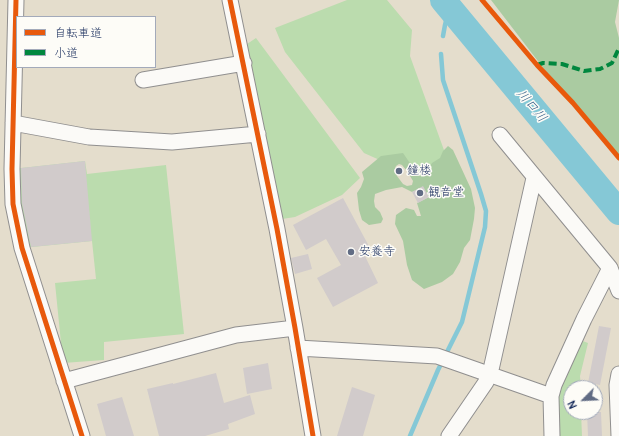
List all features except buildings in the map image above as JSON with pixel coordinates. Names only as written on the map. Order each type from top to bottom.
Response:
[{"type":"street","points":[[16,0],[16,64],[13,123],[12,204],[22,248],[82,436]]},
{"type":"street","points":[[230,0],[244,63],[295,328],[313,436]]},
{"type":"street","points":[[143,80],[244,63]]},
{"type":"street","points":[[13,123],[89,137],[172,142],[258,134]]},
{"type":"street","points":[[500,135],[534,178],[610,268],[619,291]]},
{"type":"street","points":[[449,436],[490,374],[534,178]]},
{"type":"street","points":[[552,436],[551,396],[554,385],[584,319],[610,268]]},
{"type":"street","points":[[64,381],[236,335],[295,328]]},
{"type":"street","points":[[298,348],[444,358],[551,396]]},
{"type":"street","points":[[618,436],[616,385],[619,374]]},
{"type":"green space","points":[[347,0],[387,0],[412,30],[410,56],[449,164],[415,184],[405,161],[393,166],[364,153],[285,52],[275,28]]},
{"type":"green space","points":[[491,0],[619,0],[615,22],[619,38],[619,159],[554,82]]},
{"type":"green space","points":[[256,38],[360,178],[342,195],[295,217],[282,219],[247,44]]},
{"type":"green space","points":[[448,146],[453,150],[471,189],[475,208],[474,219],[470,240],[464,248],[460,262],[453,274],[442,282],[424,289],[412,280],[407,265],[403,241],[395,224],[396,215],[406,208],[414,210],[417,216],[421,216],[417,203],[429,197],[426,192],[416,190],[412,192],[402,187],[375,194],[375,207],[380,212],[383,219],[381,223],[369,225],[362,220],[357,193],[364,179],[362,172],[381,156],[403,153],[418,175],[426,172],[432,163],[440,158],[443,151]],"holes":[[[399,164],[402,165],[413,181],[412,185],[407,186],[403,184],[394,171],[396,166]]]},
{"type":"green space","points":[[85,161],[87,174],[166,165],[184,334],[104,342],[104,360],[63,363],[55,283],[96,279],[92,241],[22,248],[12,169]]},
{"type":"green space","points":[[575,338],[588,343],[580,380],[563,380],[563,420],[581,420],[582,436],[552,436],[551,396]]},
{"type":"waterway","name":"川口川","points":[[443,0],[619,212]]},
{"type":"waterway","points":[[443,36],[449,8]]},
{"type":"waterway","points":[[410,436],[438,370],[462,322],[485,227],[486,211],[443,80],[441,54]]},
{"type":"marked path","points":[[537,65],[543,63],[562,64],[584,71],[600,69],[612,63],[619,48]]},
{"type":"cycle path","points":[[16,0],[12,169],[13,204],[22,248],[82,436]]},
{"type":"cycle path","points":[[230,0],[277,229],[313,436]]},
{"type":"cycle path","points":[[482,0],[537,65],[573,103],[619,158]]},
{"type":"place","name":"鐘楼","points":[[399,171]]},
{"type":"place","name":"観音堂","points":[[420,193]]},
{"type":"place","name":"安養寺","points":[[351,252]]}]
